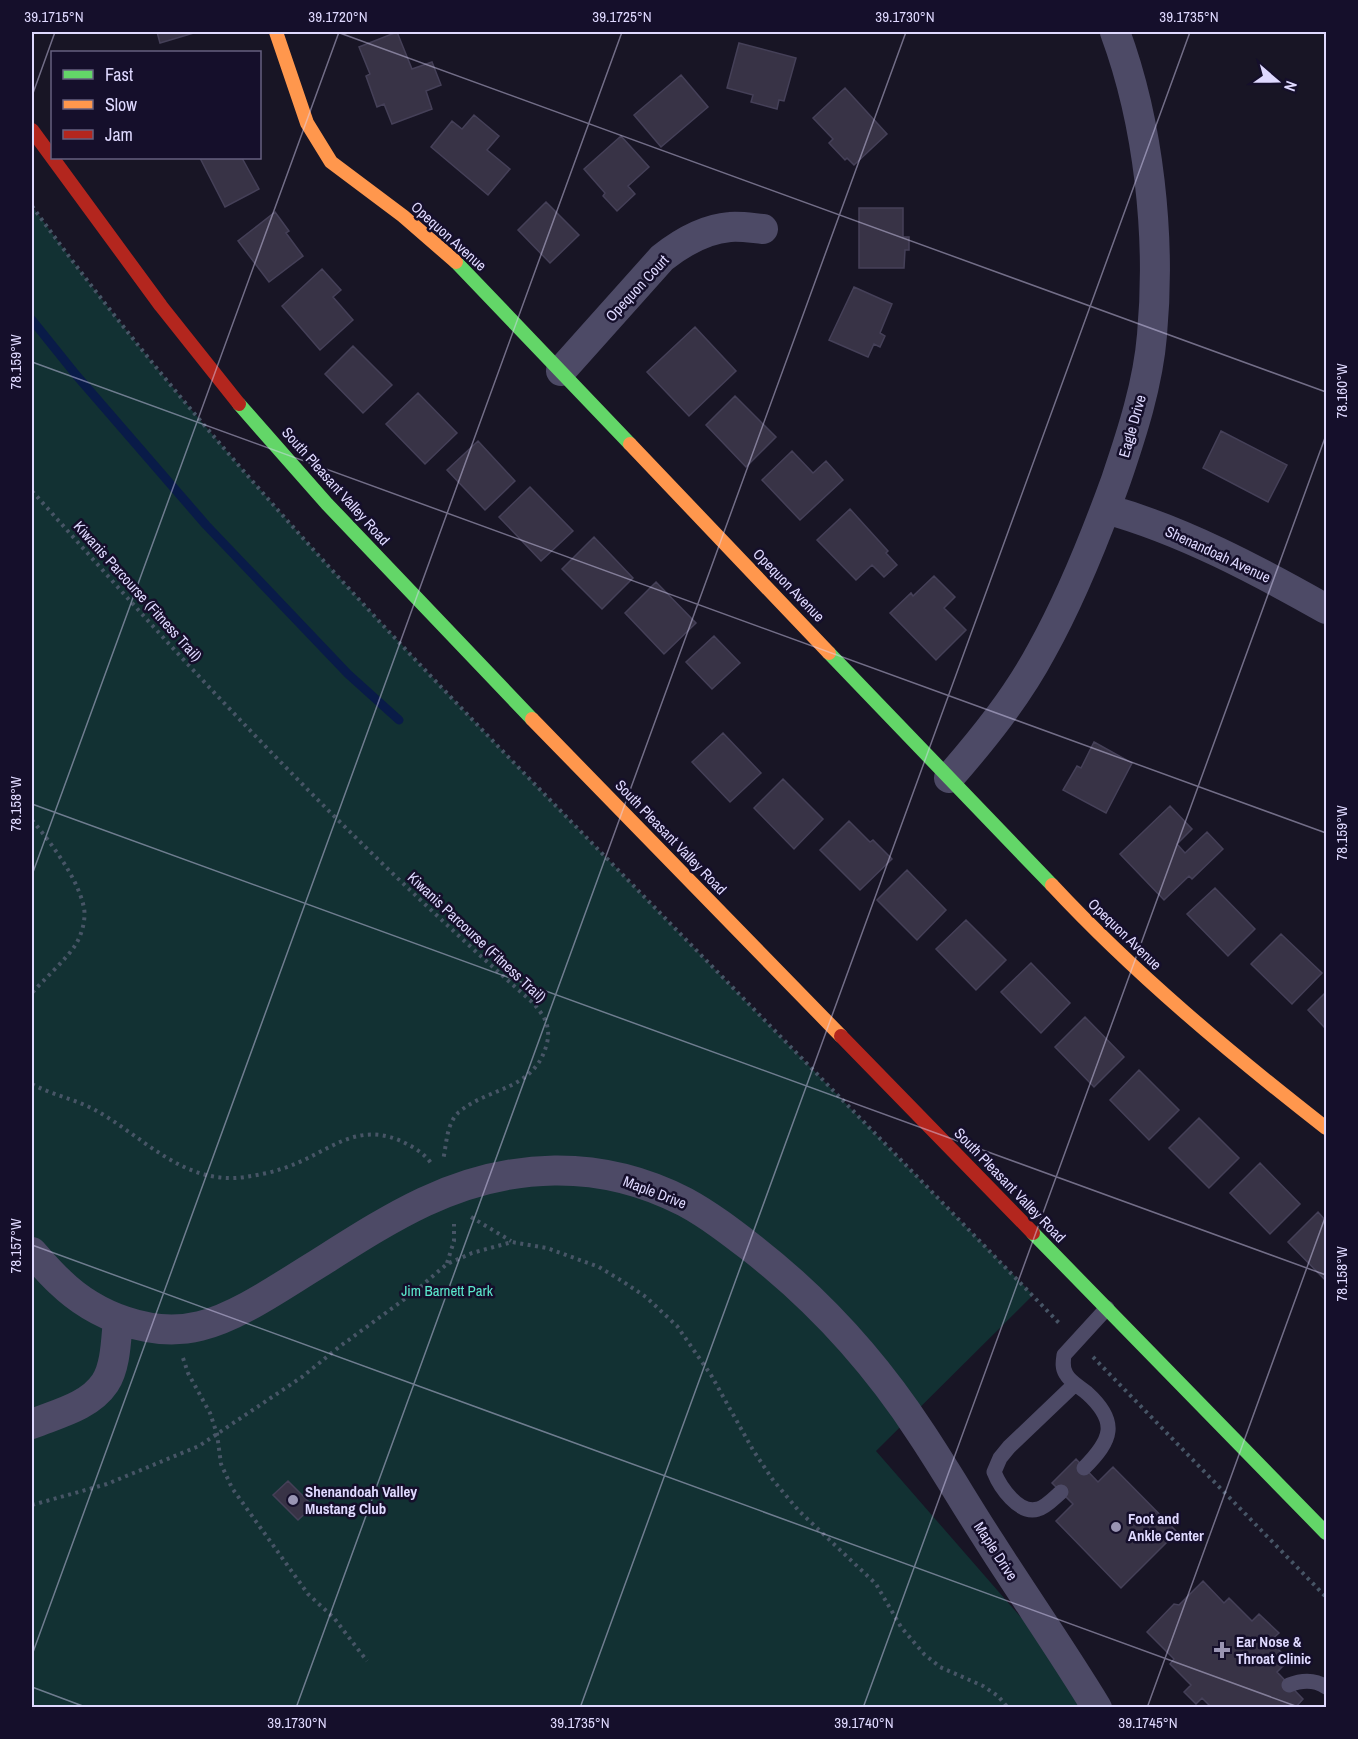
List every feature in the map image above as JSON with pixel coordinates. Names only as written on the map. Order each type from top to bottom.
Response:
[{"type":"main road","name":"Opequon Avenue","points":[[276,32],[307,123],[331,162],[403,216],[455,261],[1091,927],[1222,1044],[1326,1128]]},
{"type":"main road","name":"South Pleasant Valley Road","points":[[32,130],[51,156]]},
{"type":"main road","name":"South Pleasant Valley Road","points":[[53,159],[161,306],[238,403],[327,504],[576,764],[1326,1533]]},
{"type":"street","name":"Eagle Drive","points":[[949,778],[977,746],[1011,700],[1042,652],[1067,601],[1106,509],[1131,436],[1146,376],[1152,336],[1154,273],[1151,193],[1140,113],[1115,32]]},
{"type":"street","name":"Opequon Court","points":[[561,371],[662,258],[681,243],[702,234],[729,227],[763,229]]},
{"type":"street","name":"Shenandoah Avenue","points":[[1106,509],[1142,519],[1263,574],[1326,609]]},
{"type":"street","name":"Maple Drive","points":[[32,1252],[60,1282],[78,1298],[97,1310],[146,1327],[174,1329],[200,1326],[227,1316],[275,1291],[372,1229],[423,1202],[508,1173],[548,1170],[588,1172],[627,1179],[685,1202],[718,1222],[802,1290],[878,1374],[920,1431],[1097,1707]]},
{"type":"street","points":[[32,1424],[85,1403],[105,1383],[113,1361],[118,1319]]},
{"type":"lane","points":[[1084,1468],[1101,1451],[1106,1442],[1108,1423],[1099,1405],[1065,1372],[1064,1355],[1107,1308]]},
{"type":"lane","points":[[1061,1492],[1038,1509],[1030,1509],[1014,1502],[1006,1494],[994,1472],[1000,1458],[1009,1447],[1076,1384]]},
{"type":"lane","points":[[1289,1685],[1300,1681],[1318,1682],[1326,1687]]},
{"type":"path","points":[[32,206],[74,264],[205,427],[402,647],[1326,1597]]},
{"type":"path","name":"Kiwanis Parcourse (Fitness Trail)","points":[[32,490],[195,672],[324,808],[545,1016],[549,1034],[537,1068],[519,1081],[471,1104],[458,1113],[448,1126],[441,1167]]},
{"type":"path","points":[[32,820],[71,877],[85,910],[82,928],[75,945],[32,993]]},
{"type":"path","points":[[32,1084],[46,1092],[93,1109],[125,1127],[154,1151],[193,1171],[243,1178],[282,1169],[343,1140],[374,1134],[395,1138],[412,1146],[430,1160],[434,1169]]},
{"type":"path","points":[[464,1214],[512,1242],[547,1248],[599,1267],[646,1297],[677,1326],[711,1374],[772,1480],[799,1511],[876,1584],[901,1627],[924,1654],[939,1667],[983,1686],[998,1696],[1008,1707]]},
{"type":"path","points":[[447,1264],[454,1240],[454,1219]]},
{"type":"path","points":[[32,1505],[107,1484],[199,1446],[302,1377],[413,1293],[447,1264],[472,1253],[512,1242]]},
{"type":"path","points":[[174,1329],[188,1373],[210,1413],[217,1434],[221,1464],[232,1488],[308,1594],[334,1618],[367,1661]]},
{"type":"green space","name":"Jim Barnett Park","points":[[32,206],[92,287],[219,442],[353,592],[560,810],[1033,1295],[876,1451],[1099,1707],[32,1707]]},
{"type":"building","points":[[157,32],[197,32],[160,43]]},
{"type":"building","points":[[397,32],[412,69],[432,62],[441,85],[426,91],[432,109],[392,124],[384,104],[377,107],[366,76],[370,74],[359,47]]},
{"type":"building","points":[[739,43],[796,58],[784,101],[779,100],[777,109],[751,102],[753,95],[727,88]]},
{"type":"building","points":[[681,75],[708,107],[661,147],[634,115]]},
{"type":"building","points":[[845,88],[887,134],[854,165],[847,158],[845,160],[829,143],[833,139],[813,118]]},
{"type":"building","points":[[474,115],[499,136],[487,150],[510,169],[488,195],[431,147],[452,121],[462,129]]},
{"type":"building","points":[[621,136],[649,167],[628,186],[635,194],[617,211],[584,169]]},
{"type":"building","points":[[201,159],[243,159],[259,189],[225,207]]},
{"type":"building","points":[[546,202],[579,235],[550,263],[518,230]]},
{"type":"building","points":[[859,208],[903,208],[903,237],[909,237],[909,250],[905,250],[904,268],[859,268]]},
{"type":"building","points":[[275,212],[289,231],[286,233],[303,256],[269,282],[238,241]]},
{"type":"building","points":[[322,269],[341,290],[333,297],[353,320],[320,350],[282,306]]},
{"type":"building","points":[[854,287],[892,304],[880,333],[885,336],[880,347],[874,344],[868,357],[829,340]]},
{"type":"building","points":[[695,327],[736,371],[689,416],[647,372]]},
{"type":"building","points":[[353,346],[392,385],[363,413],[325,374]]},
{"type":"building","points":[[418,393],[457,433],[425,464],[386,424]]},
{"type":"building","points":[[735,396],[776,437],[746,467],[706,425]]},
{"type":"building","points":[[1221,431],[1287,465],[1268,502],[1203,468]]},
{"type":"building","points":[[478,441],[515,481],[485,510],[447,470]]},
{"type":"building","points":[[792,451],[813,473],[826,461],[843,480],[800,520],[762,480]]},
{"type":"building","points":[[530,487],[573,531],[541,561],[499,517]]},
{"type":"building","points":[[850,509],[888,551],[886,553],[897,565],[884,577],[872,565],[856,580],[817,540]]},
{"type":"building","points":[[594,537],[633,578],[602,609],[562,569]]},
{"type":"building","points":[[934,576],[955,597],[944,608],[966,630],[936,660],[890,613]]},
{"type":"building","points":[[656,582],[696,623],[664,654],[625,613]]},
{"type":"building","points":[[714,636],[740,663],[712,689],[686,662]]},
{"type":"building","points":[[723,733],[761,773],[730,802],[692,762]]},
{"type":"building","points":[[1094,742],[1132,763],[1106,813],[1063,790],[1077,766],[1081,768]]},
{"type":"building","points":[[783,779],[823,819],[794,849],[754,808]]},
{"type":"building","points":[[1170,806],[1192,829],[1177,844],[1185,853],[1207,832],[1223,849],[1192,879],[1189,876],[1164,900],[1120,854]]},
{"type":"building","points":[[849,821],[870,842],[873,840],[892,859],[860,890],[820,850]]},
{"type":"building","points":[[907,870],[946,910],[917,940],[877,900]]},
{"type":"building","points":[[1215,888],[1255,929],[1228,956],[1187,914]]},
{"type":"building","points":[[966,920],[1006,960],[976,990],[936,949]]},
{"type":"building","points":[[1281,934],[1322,973],[1292,1004],[1251,964]]},
{"type":"building","points":[[1031,963],[1070,1003],[1041,1033],[1001,992]]},
{"type":"building","points":[[1326,992],[1326,1029],[1308,1010]]},
{"type":"building","points":[[1085,1017],[1124,1057],[1094,1087],[1055,1047]]},
{"type":"building","points":[[1139,1070],[1179,1110],[1149,1140],[1110,1100]]},
{"type":"building","points":[[1199,1118],[1239,1158],[1209,1188],[1169,1148]]},
{"type":"building","points":[[1260,1163],[1300,1204],[1270,1234],[1230,1193]]},
{"type":"building","points":[[1318,1212],[1326,1221],[1326,1281],[1288,1242]]},
{"type":"building","name":"Foot and Ankle Center","points":[[1076,1459],[1098,1482],[1113,1467],[1177,1532],[1121,1588],[1056,1521],[1073,1504],[1052,1483]]},
{"type":"building","name":"Shenandoah Valley Mustang Club","points":[[288,1481],[313,1506],[298,1520],[273,1495]]},
{"type":"building","name":"Ear Nose & Throat Clinic","points":[[1203,1581],[1224,1603],[1229,1598],[1252,1621],[1259,1614],[1279,1633],[1270,1641],[1289,1660],[1277,1672],[1303,1699],[1295,1708],[1212,1708],[1202,1698],[1196,1704],[1184,1692],[1191,1685],[1170,1664],[1174,1659],[1147,1632],[1174,1604],[1179,1605]]},
{"type":"waterway","points":[[32,320],[77,376],[206,525],[348,674],[399,720]]},
{"type":"traffic: fast","points":[[456,262],[630,444]]},
{"type":"traffic: fast","points":[[239,404],[327,504],[532,719]]},
{"type":"traffic: fast","points":[[829,653],[1052,885]]},
{"type":"traffic: fast","points":[[1033,1233],[1326,1533]]},
{"type":"traffic: slow","points":[[276,32],[307,123],[331,162],[403,216],[456,262]]},
{"type":"traffic: slow","points":[[630,444],[829,653]]},
{"type":"traffic: slow","points":[[532,719],[841,1036]]},
{"type":"traffic: slow","points":[[1052,885],[1116,950],[1184,1012],[1326,1128]]},
{"type":"traffic: jam","points":[[32,130],[51,156]]},
{"type":"traffic: jam","points":[[53,159],[161,306],[239,404]]},
{"type":"traffic: jam","points":[[841,1036],[1033,1233]]},
{"type":"place","name":"Shenandoah Valley Mustang Club","points":[[293,1500]]},
{"type":"place","name":"Foot and Ankle Center","points":[[1116,1527]]},
{"type":"place","name":"Ear Nose & Throat Clinic","points":[[1222,1650]]}]
